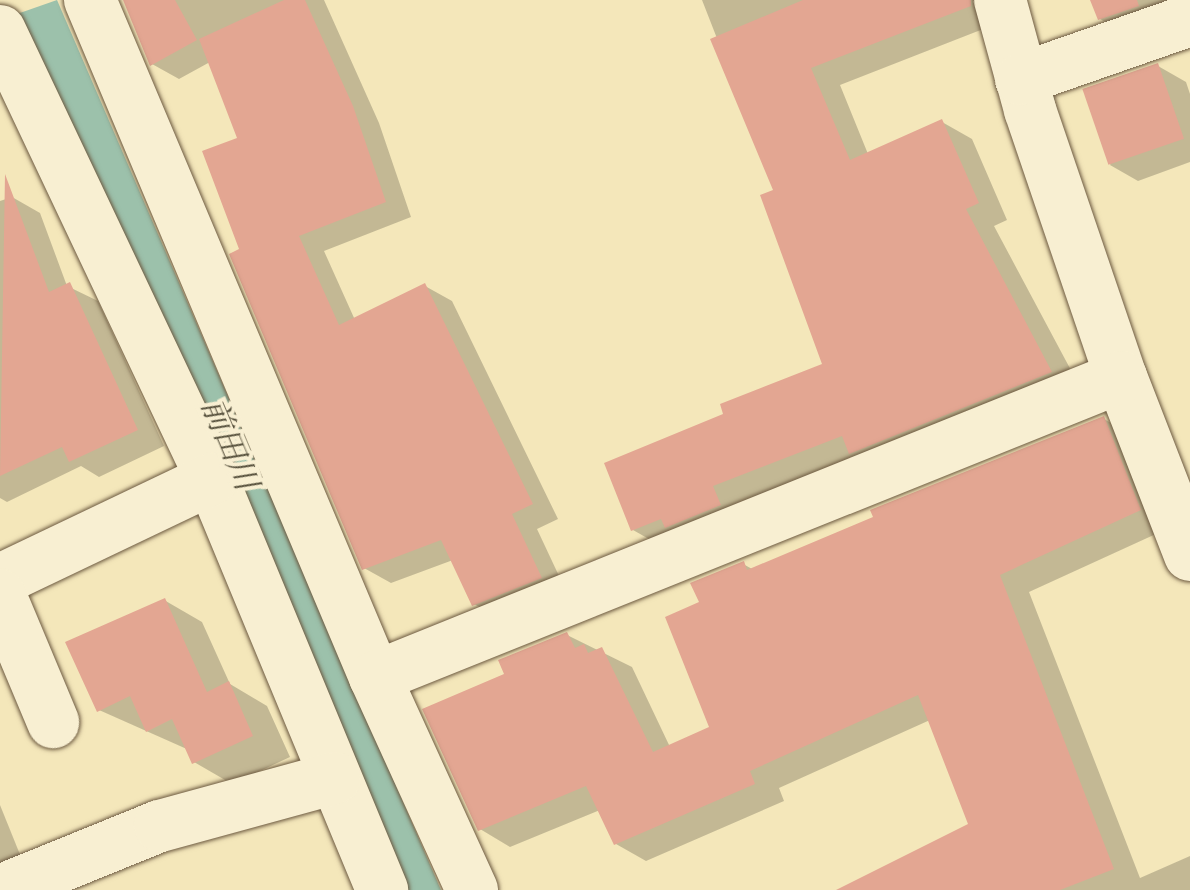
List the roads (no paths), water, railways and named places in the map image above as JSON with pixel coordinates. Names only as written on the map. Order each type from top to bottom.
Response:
[{"type":"street","points":[[90,0],[375,676],[472,890]]},
{"type":"street","points":[[1000,0],[1022,80],[1121,377],[1190,555]]},
{"type":"street","points":[[1022,80],[1190,20]]},
{"type":"street","points":[[0,31],[212,479],[382,890]]},
{"type":"street","points":[[375,676],[1121,377]]},
{"type":"street","points":[[0,580],[212,479]]},
{"type":"street","points":[[0,594],[53,722]]},
{"type":"street","points":[[2,890],[65,873],[335,778]]},
{"type":"water","name":"前田川","points":[[57,0],[441,890],[405,890],[17,14]]}]
